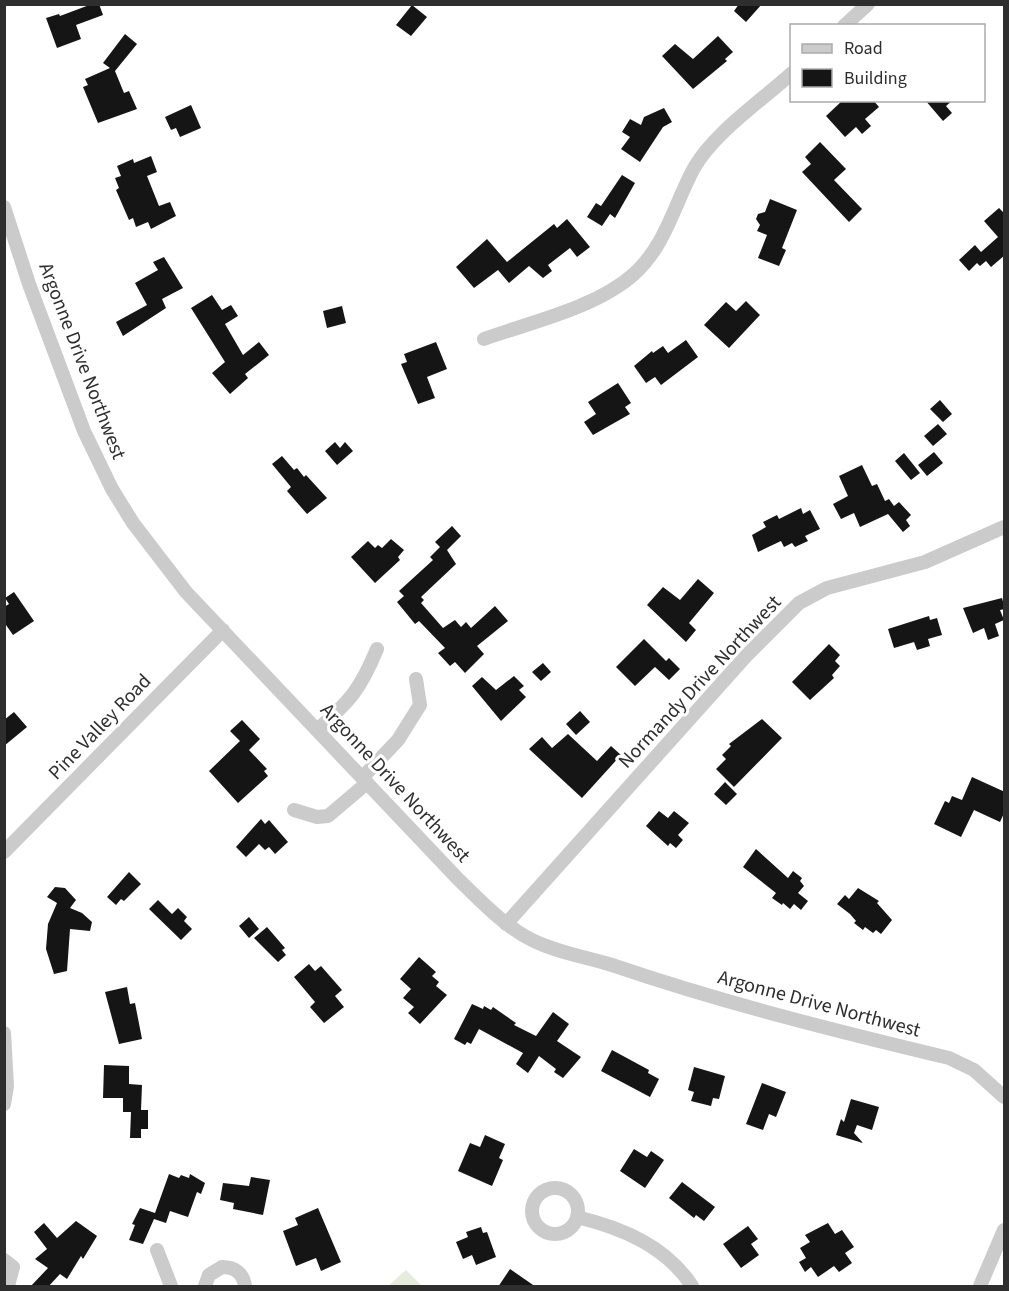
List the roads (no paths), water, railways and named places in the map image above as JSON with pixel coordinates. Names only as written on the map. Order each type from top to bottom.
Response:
[{"type":"street","points":[[846,24],[868,4]]},
{"type":"street","points":[[484,339],[593,300],[634,275],[663,240],[694,169],[707,149],[790,75]]},
{"type":"street","name":"Argonne Drive Northwest","points":[[4,207],[29,284],[84,431],[112,489],[159,560],[458,879],[506,924],[531,940],[562,953],[610,964],[745,1006],[949,1058],[974,1070],[1005,1096]]},
{"type":"street","name":"Normandy Drive Northwest","points":[[506,924],[746,656],[800,603],[827,588],[925,562],[1005,527]]},
{"type":"street","name":"Pine Valley Road","points":[[4,852],[223,630]]},
{"type":"street","points":[[317,730],[345,706],[364,681],[377,649]]},
{"type":"street","points":[[294,810],[317,817],[328,816],[365,780],[398,741],[420,705],[416,679]]},
{"type":"street","points":[[4,1033],[7,1086],[4,1104]]},
{"type":"street","points":[[577,1217],[605,1224],[649,1244],[670,1260],[692,1287]]},
{"type":"street","points":[[980,1287],[1005,1230]]},
{"type":"street","points":[[157,1250],[171,1287]]},
{"type":"street","points":[[4,1260],[12,1267],[8,1287]]},
{"type":"street","points":[[205,1287],[209,1275],[222,1267],[237,1270],[243,1276],[245,1287]]}]
